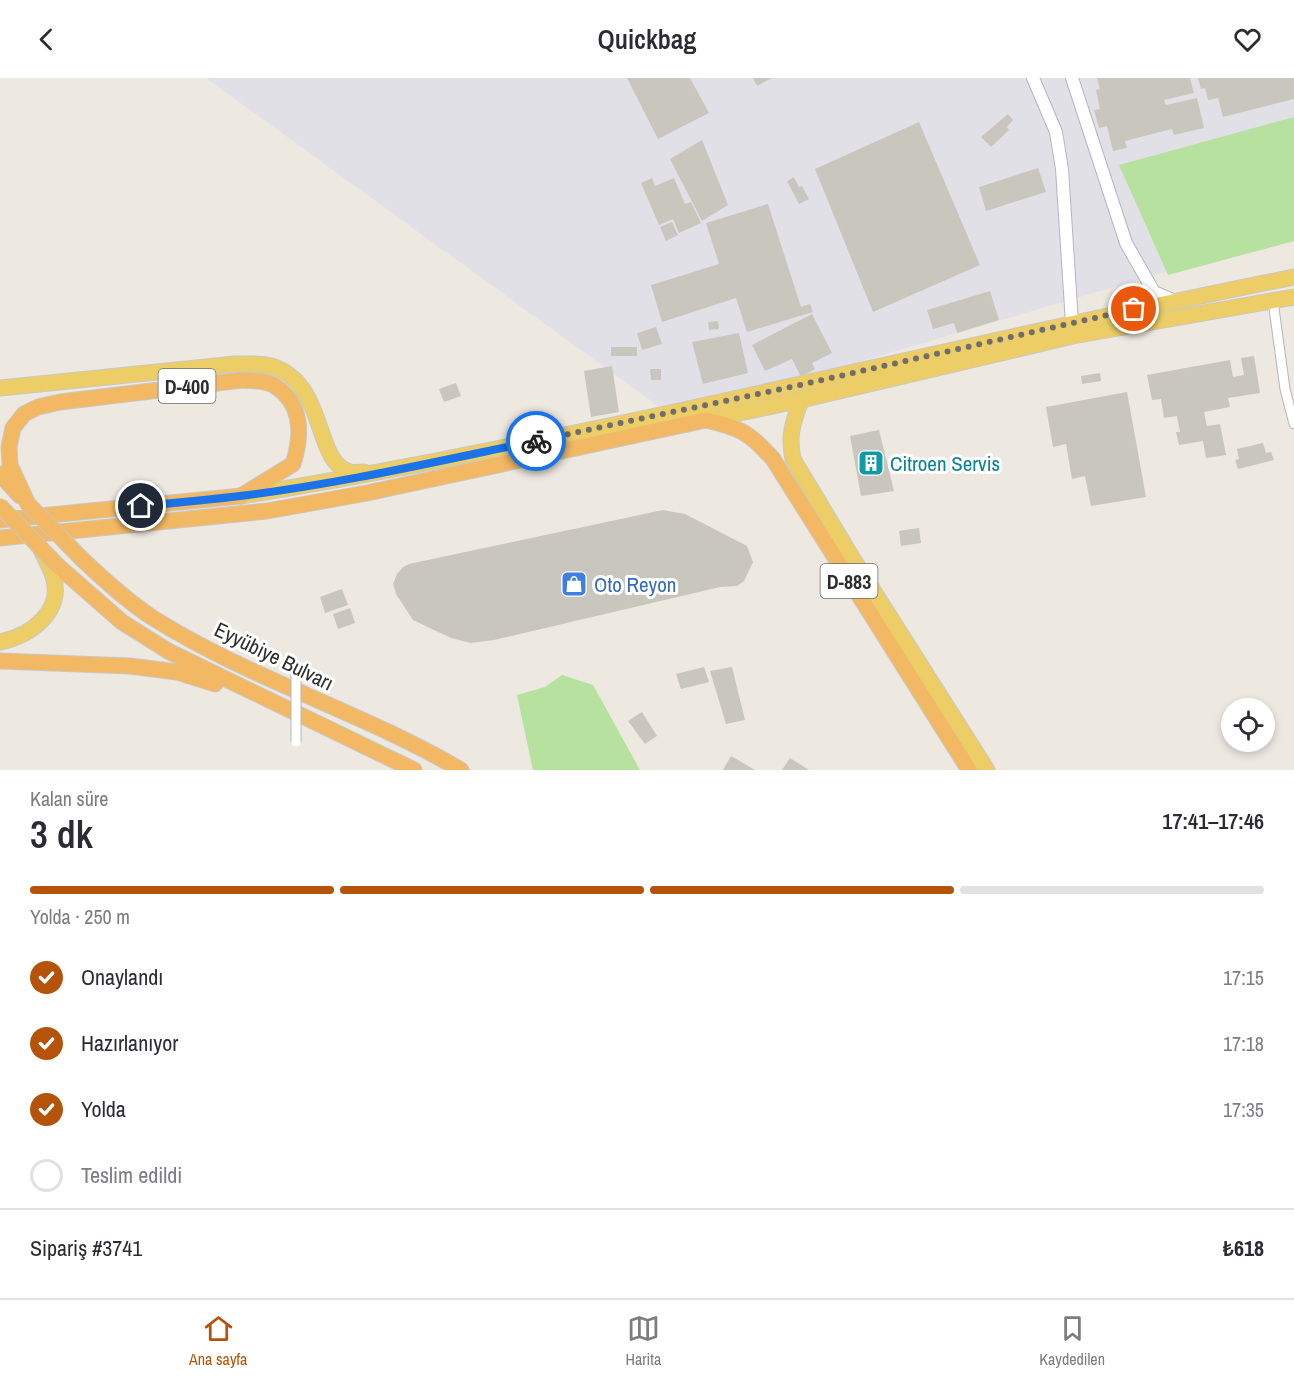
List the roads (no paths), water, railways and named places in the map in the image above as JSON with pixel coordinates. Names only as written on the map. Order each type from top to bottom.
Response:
[{"type":"highway","name":"D-400","points":[[0,520],[241,496],[293,464],[298,449],[300,430],[296,412],[286,397],[274,385],[261,381],[242,380],[91,397],[38,407],[24,414],[13,428],[9,447],[8,478]]},
{"type":"highway","name":"D-883","points":[[0,537],[267,511],[378,491],[706,420],[747,432],[773,459],[969,770]]},
{"type":"highway","name":"Eyyübiye Bulvarı","points":[[8,478],[28,504],[82,559],[127,599],[167,626],[225,658],[394,735],[461,770]]},
{"type":"highway","name":"Eyyübiye Bulvarı","points":[[0,506],[40,548],[56,572],[140,635],[270,702],[414,770]]},
{"type":"highway","points":[[0,661],[130,666],[177,672],[270,702]]},
{"type":"main road","points":[[241,496],[388,472],[1294,277]]},
{"type":"main road","points":[[706,420],[1073,336],[1294,297]]},
{"type":"main road","points":[[0,388],[236,364],[262,364],[278,368],[293,378],[306,392],[329,456],[338,465],[350,471],[388,472]]},
{"type":"main road","points":[[801,400],[791,426],[789,443],[793,459],[987,770]]},
{"type":"main road","points":[[0,642],[17,639],[42,621],[56,597],[56,572]]},
{"type":"street","points":[[1034,78],[1056,132],[1061,160],[1072,323]]},
{"type":"street","points":[[1072,78],[1126,243],[1154,292],[1175,301]]},
{"type":"street","points":[[1273,302],[1285,389],[1294,424]]},
{"type":"street","points":[[296,668],[296,742]]},
{"type":"place","name":"Citroen Servis","points":[[871,463]]},
{"type":"place","name":"Oto Reyon","points":[[574,584]]}]
